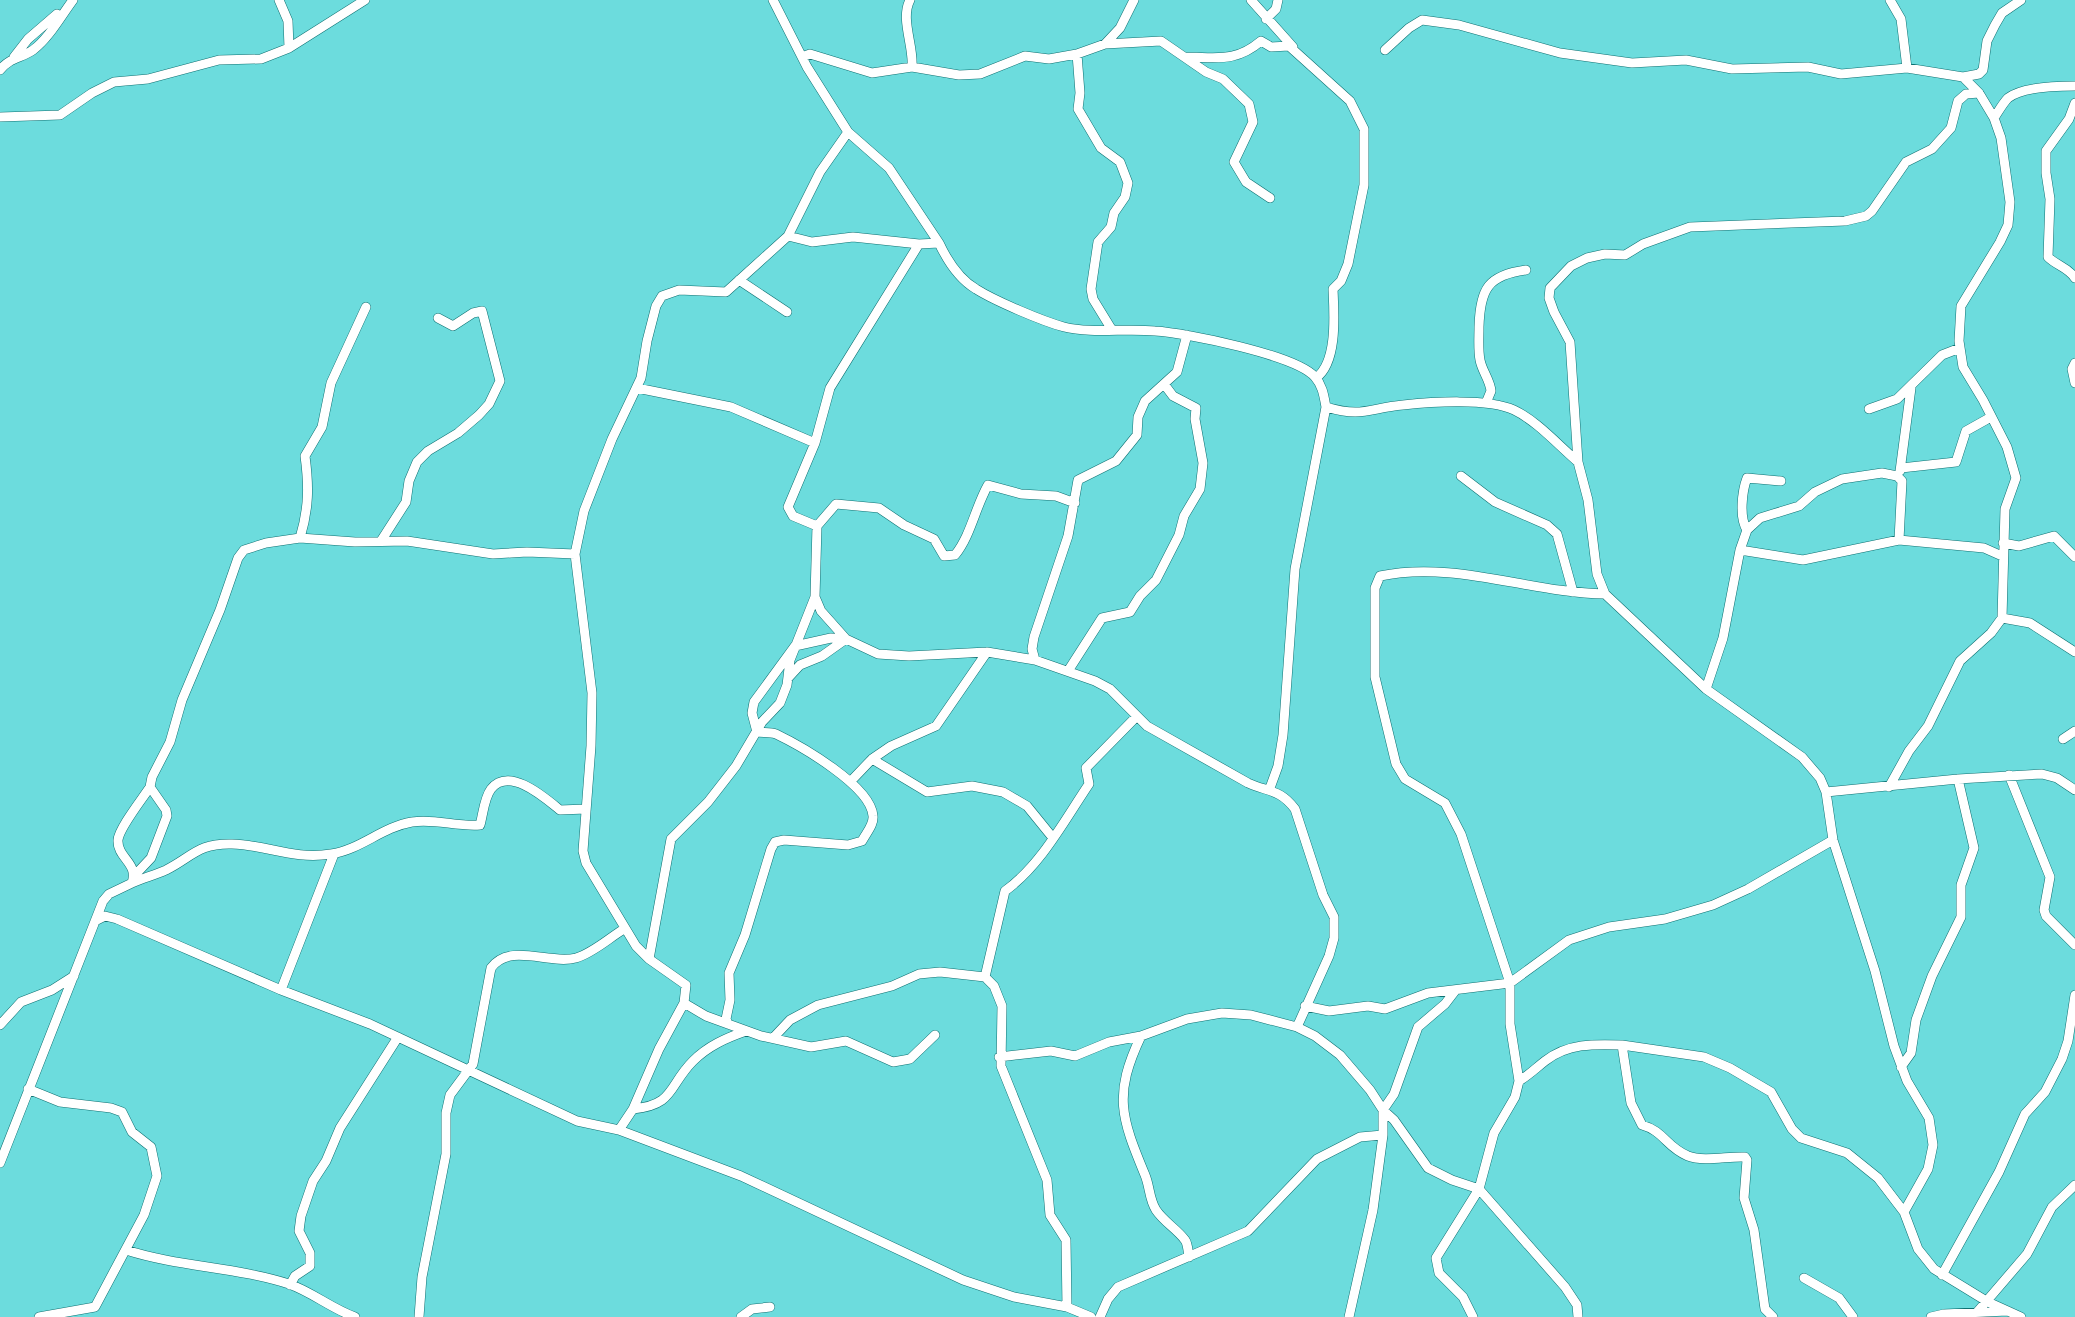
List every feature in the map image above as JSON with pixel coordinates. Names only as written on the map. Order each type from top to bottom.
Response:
[{"type":"street","points":[[0,70],[12,59],[31,51],[39,44],[73,0]]},
{"type":"street","points":[[279,0],[288,21],[289,48]]},
{"type":"street","points":[[0,117],[60,115],[92,93],[114,82],[160,76],[219,60],[261,59],[289,48],[365,0]]},
{"type":"street","points":[[773,0],[802,57],[848,132],[889,168],[939,243],[948,262],[975,288],[1064,327],[1155,331],[1215,339],[1308,371],[1316,378],[1322,388],[1326,407],[1295,569],[1283,735],[1278,766],[1270,788]]},
{"type":"street","points":[[910,0],[906,17],[913,53],[912,67]]},
{"type":"street","points":[[1105,44],[1120,28],[1134,0]]},
{"type":"street","points":[[1251,0],[1293,47],[1350,101],[1364,129],[1362,157],[1364,185],[1359,215],[1348,264],[1341,281],[1333,289],[1335,322],[1326,364],[1322,373],[1316,378]]},
{"type":"street","points":[[1266,19],[1276,9],[1278,0]]},
{"type":"street","points":[[1890,0],[1901,19],[1907,68]]},
{"type":"street","points":[[1385,50],[1409,28],[1422,20],[1459,25],[1560,53],[1632,63],[1686,60],[1732,69],[1808,67],[1841,74],[1907,68],[1963,77],[1979,74],[1983,70],[1988,41],[1995,25],[2002,13],[2020,0]]},
{"type":"street","points":[[802,57],[810,54],[872,73],[912,67],[959,75],[980,74],[1025,56],[1049,59],[1077,54],[1105,44],[1161,41],[1206,72],[1223,79],[1249,104],[1253,122],[1234,162],[1246,182],[1270,198]]},
{"type":"street","points":[[1185,57],[1228,58],[1249,51],[1261,41],[1271,47],[1293,47]]},
{"type":"street","points":[[1077,54],[1080,93],[1078,109],[1101,148],[1120,162],[1128,183],[1125,197],[1114,213],[1111,226],[1098,242],[1091,289],[1112,330]]},
{"type":"street","points":[[1889,787],[1909,751],[1928,726],[1960,661],[1991,633],[2002,618],[2005,509],[2016,478],[2007,447],[1962,367],[1960,348],[1961,306],[2000,242],[2010,213],[2001,138],[1994,118],[1979,93],[1963,77]]},
{"type":"street","points":[[1994,118],[2008,98],[2015,95],[2052,86],[2075,86]]},
{"type":"street","points":[[1904,1212],[1928,1169],[1933,1144],[1929,1118],[1901,1066],[1875,971],[1833,840],[1826,792],[1820,778],[1802,757],[1706,688],[1605,594],[1597,574],[1588,500],[1578,462],[1570,342],[1549,298],[1550,288],[1570,266],[1605,254],[1625,255],[1644,244],[1690,227],[1845,221],[1866,216],[1906,162],[1932,149],[1951,128],[1958,101],[1966,94],[1979,93]]},
{"type":"street","points":[[2075,103],[2069,119],[2046,151],[2046,173],[2050,199],[2048,257],[2054,263],[2064,266],[2075,278]]},
{"type":"street","points":[[619,1130],[633,1109],[659,1049],[684,1003],[686,985],[649,959],[624,929],[583,851],[591,746],[592,693],[575,554],[584,511],[612,439],[637,388],[646,340],[656,306],[662,296],[679,290],[718,294],[726,292],[788,236],[820,172],[848,132]]},
{"type":"street","points":[[788,236],[812,242],[853,237],[919,244],[939,243]]},
{"type":"street","points":[[817,526],[793,516],[788,507],[815,443],[830,388],[919,244]]},
{"type":"street","points":[[1486,403],[1491,391],[1480,362],[1480,309],[1483,296],[1496,278],[1504,273],[1526,270]]},
{"type":"street","points":[[739,280],[787,312]]},
{"type":"street","points":[[300,538],[309,506],[310,488],[305,456],[322,428],[331,383],[366,307]]},
{"type":"street","points":[[381,541],[406,502],[409,481],[417,462],[428,451],[458,433],[480,415],[500,381],[482,311],[473,313],[453,326],[438,318]]},
{"type":"street","points":[[1035,660],[1032,649],[1034,636],[1068,536],[1078,480],[1116,461],[1137,435],[1138,417],[1145,401],[1177,372],[1187,335]]},
{"type":"street","points":[[1869,409],[1897,399],[1942,356],[1960,348]]},
{"type":"street","points":[[2075,363],[2072,369],[2075,383]]},
{"type":"street","points":[[1068,671],[1102,618],[1130,612],[1140,596],[1156,580],[1179,535],[1184,516],[1200,489],[1203,455],[1194,419],[1196,408],[1173,396],[1164,384]]},
{"type":"street","points":[[637,388],[731,407],[815,443]]},
{"type":"street","points":[[1899,540],[1899,506],[1903,488],[1899,472],[1911,388]]},
{"type":"street","points":[[1326,407],[1357,414],[1402,405],[1486,403],[1511,408],[1523,415],[1578,462]]},
{"type":"street","points":[[1706,688],[1723,638],[1740,550],[1747,530],[1760,518],[1799,506],[1815,492],[1842,479],[1956,462],[1966,431],[1991,417]]},
{"type":"street","points":[[1461,476],[1495,502],[1547,525],[1557,534],[1573,592]]},
{"type":"street","points":[[1747,530],[1743,517],[1744,485],[1747,478],[1781,481]]},
{"type":"street","points":[[649,959],[671,839],[708,802],[736,766],[762,722],[780,702],[788,678],[790,660],[815,597],[817,526],[836,504],[879,508],[904,525],[934,539],[944,556],[955,555],[963,546],[978,502],[988,485],[1021,494],[1056,496],[1075,503]]},
{"type":"street","points":[[2003,543],[2019,546],[2054,536],[2075,557]]},
{"type":"street","points":[[133,880],[132,863],[119,850],[118,838],[150,787],[152,777],[170,742],[182,700],[220,610],[238,558],[244,550],[266,543],[300,538],[407,541],[493,554],[527,552],[575,554]]},
{"type":"street","points":[[1740,550],[1803,560],[1899,540],[1984,548],[2002,556]]},
{"type":"street","points":[[1473,1317],[1463,1298],[1439,1273],[1436,1258],[1479,1188],[1494,1133],[1515,1097],[1519,1081],[1510,1024],[1510,983],[1461,834],[1445,803],[1405,779],[1396,764],[1376,678],[1375,588],[1380,576],[1397,572],[1450,574],[1573,592],[1605,594]]},
{"type":"street","points":[[815,597],[821,611],[846,639]]},
{"type":"street","points":[[2002,618],[2030,623],[2075,652]]},
{"type":"street","points":[[757,732],[752,713],[754,702],[795,646],[831,638],[846,639],[878,654],[909,656],[987,652],[1035,660],[1110,689],[1147,726],[1248,783],[1258,788],[1270,788],[1289,800],[1295,809],[1323,895],[1334,917],[1334,938],[1329,956],[1297,1027]]},
{"type":"street","points":[[788,678],[800,665],[822,657],[846,639]]},
{"type":"street","points":[[850,782],[872,759],[891,746],[936,726],[987,652]]},
{"type":"street","points":[[985,977],[1005,891],[1020,880],[1053,838],[1089,784],[1086,768],[1136,717]]},
{"type":"street","points":[[2063,739],[2075,731]]},
{"type":"street","points":[[728,1024],[726,1019],[730,1000],[729,973],[745,935],[775,842],[784,840],[848,845],[861,841],[873,822],[871,807],[850,782],[827,764],[773,733],[757,732]]},
{"type":"street","points":[[872,759],[927,792],[972,786],[1003,792],[1027,806],[1053,838]]},
{"type":"street","points":[[1826,792],[1958,779],[2042,774],[2057,778],[2075,790]]},
{"type":"street","points":[[2009,775],[2050,877],[2046,916],[2075,945]]},
{"type":"street","points":[[1901,1066],[1911,1053],[1916,1020],[1932,976],[1961,917],[1961,885],[1974,848],[1958,779]]},
{"type":"street","points":[[0,1163],[95,921],[109,894],[133,880],[165,871],[197,849],[216,845],[233,844],[293,856],[334,854],[381,831],[411,822],[480,825],[490,790],[499,782],[509,780],[538,793],[560,810],[586,808]]},
{"type":"street","points":[[133,880],[151,858],[167,816],[166,810],[150,787]]},
{"type":"street","points":[[1305,1006],[1319,1011],[1368,1006],[1386,1009],[1428,993],[1455,991],[1492,983],[1510,983],[1569,940],[1609,927],[1665,919],[1713,904],[1748,889],[1833,840]]},
{"type":"street","points":[[281,990],[334,854]]},
{"type":"street","points":[[95,921],[105,916],[117,919],[281,990],[398,1037],[577,1121],[619,1130],[741,1176],[963,1280],[1014,1297],[1067,1307],[1091,1317]]},
{"type":"street","points":[[419,1317],[422,1277],[446,1154],[446,1113],[450,1095],[458,1081],[469,1071],[479,1042],[491,968],[496,961],[506,956],[574,958],[624,929]]},
{"type":"street","points":[[774,1037],[790,1020],[818,1005],[892,986],[919,974],[940,972],[985,977],[994,986],[1002,1006],[999,1057],[1047,1180],[1050,1215],[1066,1240],[1067,1307]]},
{"type":"street","points":[[0,1025],[21,1002],[52,990],[74,976]]},
{"type":"street","points":[[1349,1317],[1373,1210],[1383,1135],[1383,1110],[1394,1094],[1418,1027],[1445,1004],[1455,991]]},
{"type":"street","points":[[1942,1275],[1999,1172],[2025,1114],[2045,1092],[2062,1059],[2068,1041],[2075,995]]},
{"type":"street","points":[[684,1003],[706,1016],[746,1031],[811,1047],[846,1041],[853,1042],[876,1057],[893,1062],[910,1059],[935,1035]]},
{"type":"street","points":[[999,1057],[1051,1051],[1075,1056],[1109,1042],[1141,1036],[1187,1019],[1221,1013],[1251,1015],[1297,1027],[1315,1036],[1340,1055],[1370,1090],[1383,1110],[1394,1120],[1428,1168],[1452,1180],[1479,1188],[1565,1287],[1577,1305],[1578,1317]]},
{"type":"street","points":[[633,1109],[658,1105],[676,1087],[691,1062],[720,1040],[746,1031]]},
{"type":"street","points":[[1141,1036],[1127,1065],[1123,1084],[1122,1100],[1128,1135],[1155,1208],[1168,1226],[1185,1240],[1189,1257]]},
{"type":"street","points":[[290,1285],[295,1276],[310,1266],[310,1253],[299,1231],[301,1216],[313,1181],[326,1161],[340,1128],[398,1037]]},
{"type":"street","points":[[1519,1081],[1546,1060],[1572,1047],[1587,1044],[1622,1045],[1704,1057],[1730,1068],[1776,1097],[1792,1130],[1801,1138],[1847,1153],[1878,1178],[1904,1212],[1918,1249],[1934,1269],[1988,1302],[2021,1317]]},
{"type":"street","points":[[1622,1045],[1631,1103],[1642,1125],[1657,1129],[1666,1143],[1687,1155],[1696,1158],[1745,1157],[1747,1160],[1744,1198],[1754,1230],[1765,1309],[1773,1317]]},
{"type":"street","points":[[28,1089],[60,1102],[122,1112],[132,1132],[151,1147],[157,1176],[144,1215],[95,1307],[39,1317]]},
{"type":"street","points":[[1100,1317],[1108,1299],[1118,1287],[1248,1231],[1317,1159],[1360,1137],[1383,1135]]},
{"type":"street","points":[[1975,1316],[2027,1254],[2052,1207],[2073,1184]]},
{"type":"street","points":[[126,1250],[159,1261],[231,1271],[290,1285],[355,1317]]},
{"type":"street","points":[[1803,1278],[1839,1298],[1853,1317]]},
{"type":"street","points":[[741,1317],[752,1310],[770,1306]]},
{"type":"street","points":[[1931,1317],[1944,1314],[1975,1316],[2008,1311]]}]
